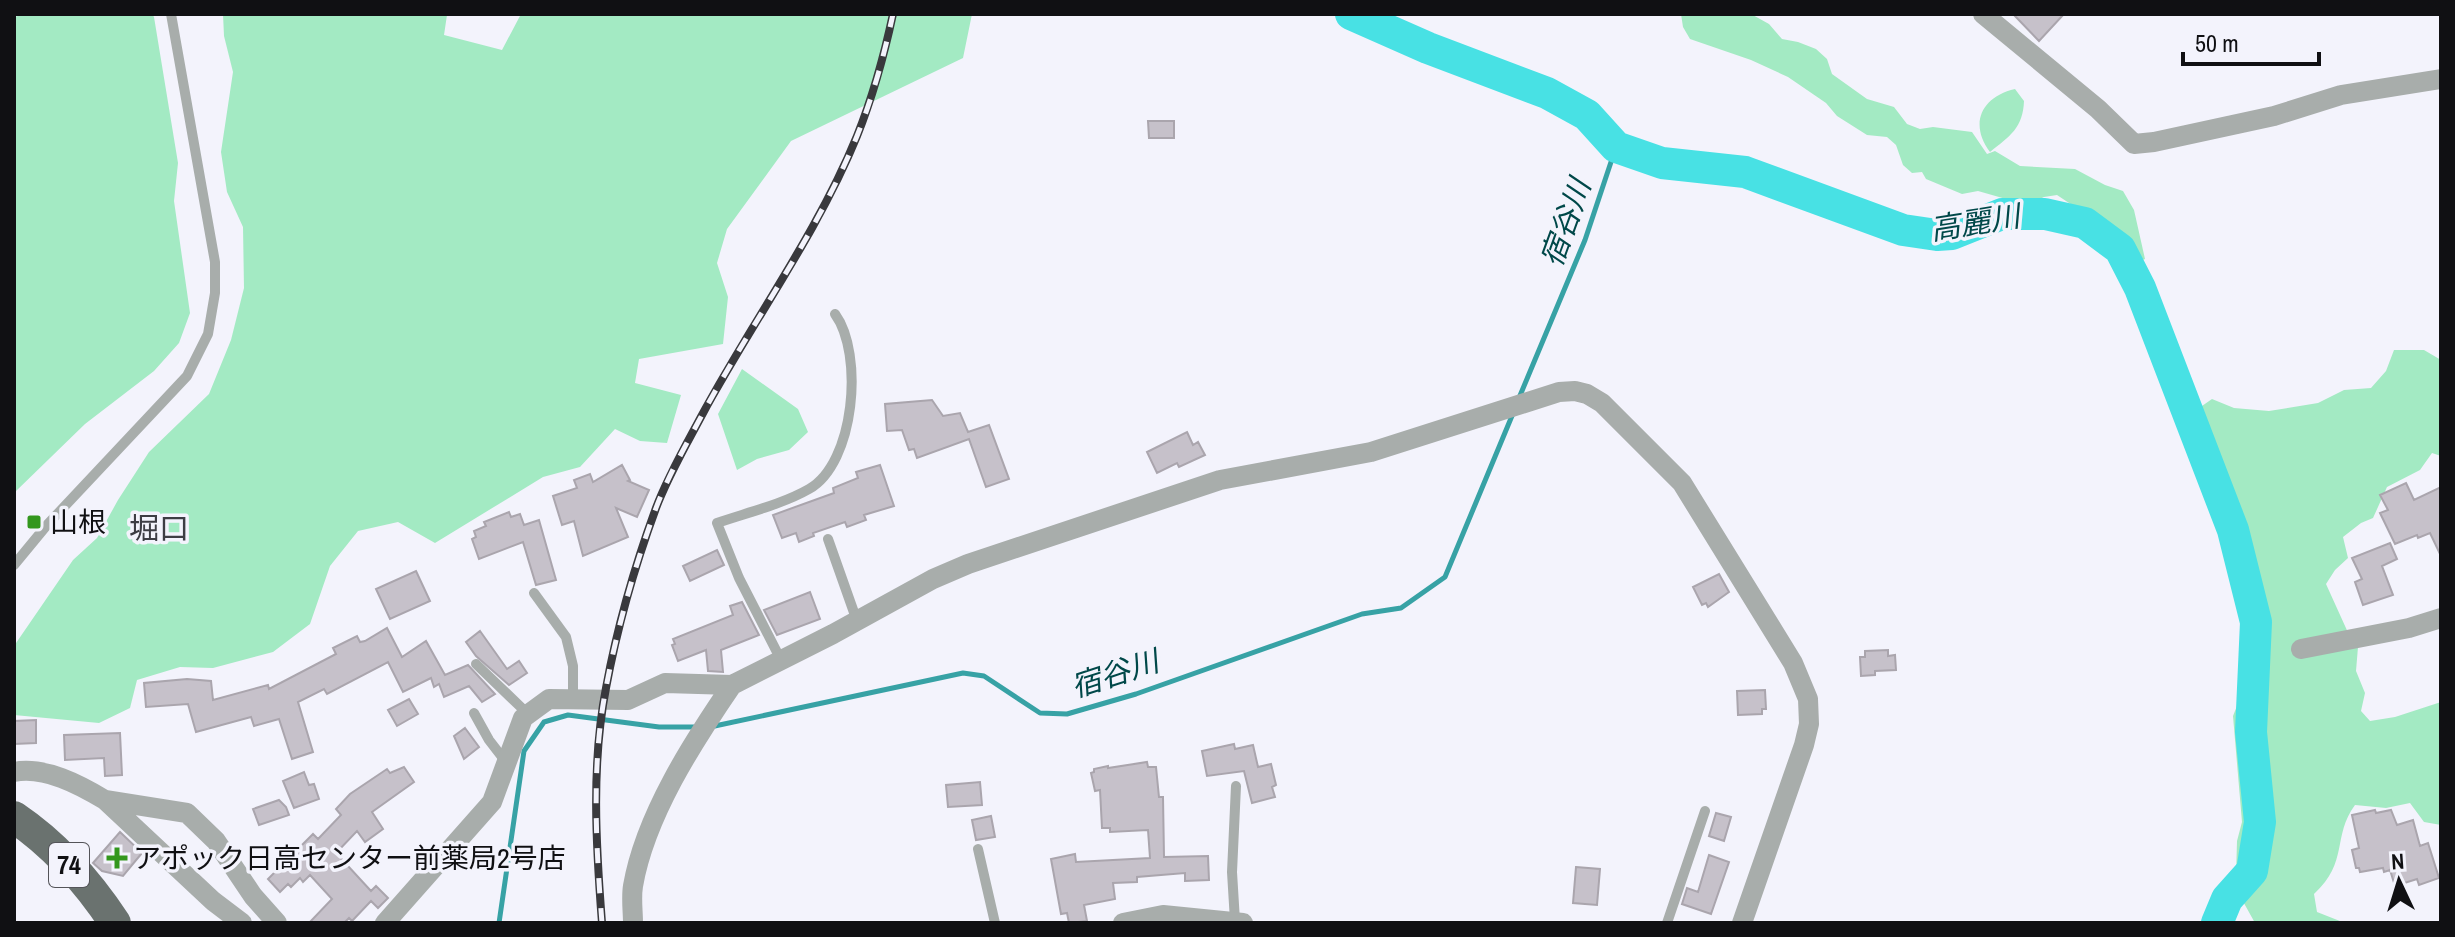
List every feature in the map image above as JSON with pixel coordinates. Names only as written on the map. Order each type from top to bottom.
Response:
[{"type":"main road","name":"74","points":[[14,817],[59,854],[97,896],[115,923]]},
{"type":"street","points":[[1983,14],[2098,109],[2134,144],[2274,116],[2341,95],[2441,79]]},
{"type":"street","points":[[385,923],[492,802],[523,718],[549,699],[628,700],[665,683],[732,685],[933,579],[968,564],[1220,480],[1371,452],[1531,399],[1575,391],[1587,394],[1622,420],[1682,483],[1793,663],[1808,699],[1809,724],[1804,745],[1742,923]]},
{"type":"street","points":[[2301,649],[2409,628],[2441,618]]},
{"type":"street","points":[[633,923],[632,889],[639,859],[674,780],[732,685]]},
{"type":"street","points":[[14,772],[45,773],[85,788],[105,800],[213,901],[242,923]]},
{"type":"street","points":[[105,800],[187,813],[216,841],[253,896],[277,923]]},
{"type":"street","points":[[1123,923],[1163,915],[1239,922]]},
{"type":"lane","points":[[14,565],[47,525],[187,376],[208,334],[215,293],[215,262],[171,14]]},
{"type":"lane","points":[[781,660],[739,578],[717,523],[811,488],[829,471],[842,444],[852,372],[850,346],[844,326],[835,314]]},
{"type":"lane","points":[[828,539],[857,621]]},
{"type":"lane","points":[[534,593],[566,637],[573,666],[573,700]]},
{"type":"lane","points":[[476,664],[528,714]]},
{"type":"lane","points":[[474,713],[489,740],[508,764]]},
{"type":"lane","points":[[1236,786],[1232,872],[1239,922]]},
{"type":"lane","points":[[1667,923],[1705,811]]},
{"type":"lane","points":[[978,849],[995,923]]},
{"type":"green space","points":[[26,14],[152,14],[154,17],[178,163],[174,201],[190,313],[179,343],[154,371],[85,424],[14,493],[14,17]]},
{"type":"green space","points":[[223,14],[442,14],[447,15],[444,35],[502,50],[521,14],[972,14],[963,58],[791,141],[727,229],[717,263],[728,297],[723,344],[639,359],[635,383],[681,395],[667,443],[640,441],[615,429],[580,467],[543,477],[435,543],[398,522],[358,531],[330,566],[310,624],[273,652],[213,668],[180,667],[137,680],[130,708],[99,723],[14,715],[14,646],[73,560],[97,538],[149,452],[209,394],[231,340],[244,288],[243,227],[227,192],[221,152],[233,72],[224,36]]},
{"type":"green space","points":[[1681,14],[1751,14],[1769,24],[1782,39],[1816,49],[1827,59],[1832,74],[1867,99],[1894,107],[1907,124],[1920,129],[1933,127],[1972,132],[1987,154],[1995,151],[2020,166],[2075,169],[2123,191],[2134,210],[2145,259],[2138,262],[2120,237],[2057,195],[2044,197],[2020,208],[2006,199],[1978,191],[1962,194],[1926,179],[1922,172],[1912,173],[1903,165],[1896,145],[1887,137],[1867,135],[1837,116],[1826,103],[1788,77],[1751,60],[1690,39],[1683,27]]},
{"type":"green space","points":[[2015,89],[2024,101],[2021,118],[2009,136],[1990,152],[1980,131],[1982,113],[1994,98]]},
{"type":"green space","points":[[2394,350],[2424,350],[2441,360],[2441,456],[2432,453],[2420,470],[2387,487],[2373,518],[2343,537],[2348,558],[2326,584],[2350,637],[2358,647],[2356,671],[2365,693],[2361,711],[2370,721],[2395,717],[2441,702],[2441,825],[2424,822],[2410,803],[2386,808],[2355,805],[2344,827],[2332,871],[2314,894],[2317,912],[2345,923],[2255,923],[2240,896],[2236,877],[2237,841],[2242,822],[2233,716],[2246,683],[2249,642],[2245,632],[2237,558],[2227,549],[2221,536],[2211,486],[2189,415],[2212,399],[2234,408],[2269,411],[2318,403],[2344,390],[2371,388],[2386,371]]},
{"type":"green space","points":[[742,369],[798,409],[808,432],[789,450],[757,459],[737,470],[718,414]]},
{"type":"building","points":[[2013,14],[2064,14],[2039,41]]},
{"type":"building","points":[[1148,121],[1174,121],[1174,138],[1149,138]]},
{"type":"building","points":[[932,400],[943,416],[960,413],[968,432],[989,425],[1009,479],[986,487],[969,439],[917,458],[914,449],[909,450],[902,430],[887,431],[885,404]]},
{"type":"building","points":[[1187,432],[1193,445],[1198,442],[1205,455],[1157,473],[1147,452]]},
{"type":"building","points":[[622,465],[628,481],[649,490],[637,517],[616,508],[628,537],[583,556],[574,521],[562,525],[553,496],[577,488],[574,480],[590,474],[593,482]]},
{"type":"building","points":[[880,465],[894,506],[864,515],[866,520],[847,527],[845,522],[813,533],[814,536],[799,542],[796,533],[782,538],[773,515],[834,493],[833,488],[858,478],[856,472]]},
{"type":"building","points":[[2406,483],[2414,500],[2441,487],[2441,556],[2430,533],[2395,544],[2380,513],[2388,510],[2380,495]]},
{"type":"building","points":[[509,512],[511,517],[520,514],[524,525],[539,520],[556,580],[536,585],[523,542],[479,559],[472,539],[476,537],[474,531],[486,526],[484,522]]},
{"type":"building","points":[[2390,543],[2397,559],[2382,566],[2393,595],[2363,605],[2355,582],[2362,579],[2352,558]]},
{"type":"building","points":[[717,550],[724,565],[690,581],[683,566]]},
{"type":"building","points":[[416,571],[430,601],[390,619],[376,589]]},
{"type":"building","points":[[1719,574],[1729,592],[1708,607],[1706,603],[1702,605],[1693,587]]},
{"type":"building","points":[[810,592],[820,619],[777,635],[764,610]]},
{"type":"building","points":[[742,602],[759,635],[721,650],[723,672],[708,671],[706,650],[678,661],[673,639],[733,615],[730,606]]},
{"type":"building","points":[[387,628],[402,657],[426,641],[445,675],[468,665],[495,694],[482,702],[469,686],[444,697],[439,684],[434,687],[431,678],[403,692],[388,662],[327,694],[324,689],[298,702],[313,752],[292,759],[279,719],[254,726],[251,717],[196,732],[188,704],[146,707],[144,683],[187,679],[211,681],[213,700],[268,685],[269,689],[336,654],[333,648],[357,636],[360,642],[365,641]]},
{"type":"building","points":[[480,631],[507,669],[519,661],[527,673],[509,685],[476,656],[466,642]]},
{"type":"building","points":[[1888,650],[1888,656],[1895,655],[1896,670],[1875,671],[1875,675],[1861,676],[1860,657],[1865,657],[1865,651]]},
{"type":"building","points":[[1765,690],[1766,709],[1762,709],[1762,714],[1738,715],[1737,691]]},
{"type":"building","points":[[409,699],[418,714],[397,726],[388,710]]},
{"type":"building","points":[[36,720],[36,743],[14,744],[14,721]]},
{"type":"building","points":[[465,728],[479,747],[464,759],[454,736]]},
{"type":"building","points":[[120,733],[122,775],[105,776],[104,758],[65,760],[64,735]]},
{"type":"building","points":[[1234,744],[1235,749],[1253,745],[1258,767],[1271,764],[1276,785],[1272,787],[1275,797],[1252,803],[1244,771],[1207,776],[1202,751]]},
{"type":"building","points":[[1147,762],[1148,767],[1156,767],[1159,797],[1163,797],[1164,857],[1208,856],[1209,880],[1185,881],[1185,873],[1137,877],[1137,882],[1113,883],[1115,899],[1084,905],[1087,921],[1069,923],[1067,913],[1061,914],[1051,859],[1075,854],[1076,862],[1150,858],[1148,830],[1110,832],[1110,828],[1102,828],[1100,790],[1095,791],[1091,773],[1094,769],[1108,766]]},
{"type":"building","points":[[404,767],[414,782],[372,812],[383,829],[365,842],[357,831],[336,853],[371,891],[376,886],[388,898],[378,908],[371,901],[352,921],[349,918],[344,923],[309,923],[332,899],[310,875],[303,882],[300,878],[291,887],[288,884],[280,892],[268,879],[313,834],[318,839],[341,815],[336,809],[350,794],[387,769],[390,773]]},
{"type":"building","points":[[304,772],[309,785],[314,784],[319,799],[294,808],[283,781]]},
{"type":"building","points":[[980,782],[982,805],[948,807],[946,785]]},
{"type":"building","points":[[279,800],[289,815],[259,825],[253,809]]},
{"type":"building","points":[[2375,810],[2376,813],[2391,810],[2397,825],[2413,820],[2420,846],[2428,843],[2439,878],[2419,885],[2417,879],[2395,886],[2390,870],[2384,872],[2383,868],[2360,872],[2356,868],[2352,850],[2359,848],[2352,815]]},
{"type":"building","points":[[1716,813],[1731,817],[1724,841],[1709,836]]},
{"type":"building","points":[[991,816],[995,837],[976,840],[972,820]]},
{"type":"building","points":[[120,832],[142,853],[123,876],[102,871],[93,863]]},
{"type":"building","points":[[1709,855],[1729,862],[1711,914],[1682,904],[1687,888],[1698,892]]},
{"type":"building","points":[[1576,867],[1600,869],[1597,905],[1573,903]]},
{"type":"waterway","name":"高麗川","points":[[1351,14],[1428,48],[1547,93],[1587,115],[1616,147],[1662,163],[1745,172],[1903,230],[1952,234],[2002,214],[2045,214],[2085,223],[2120,249],[2140,288],[2233,530],[2256,622],[2251,732],[2260,822],[2252,871],[2227,899],[2217,923]]},
{"type":"waterway","name":"宿谷川","points":[[1519,398],[1585,240],[1616,147]]},
{"type":"waterway","name":"宿谷川","points":[[710,727],[963,673],[984,676],[1040,713],[1067,714],[1136,694],[1362,614],[1401,608],[1445,577],[1514,411]]},
{"type":"waterway","name":"宿谷川","points":[[499,923],[524,751],[544,722],[568,715],[659,727],[696,727]]},
{"type":"railway","points":[[602,923],[597,835],[601,717],[610,665],[641,552],[661,496],[684,449],[721,380],[804,243],[841,172],[868,106],[893,14]]},
{"type":"place","name":"山根","points":[[34,522]]},
{"type":"place","name":"アポック日高センター前薬局2号店","points":[[117,858]]},
{"type":"district","name":"堀口","points":[[159,529]]}]
